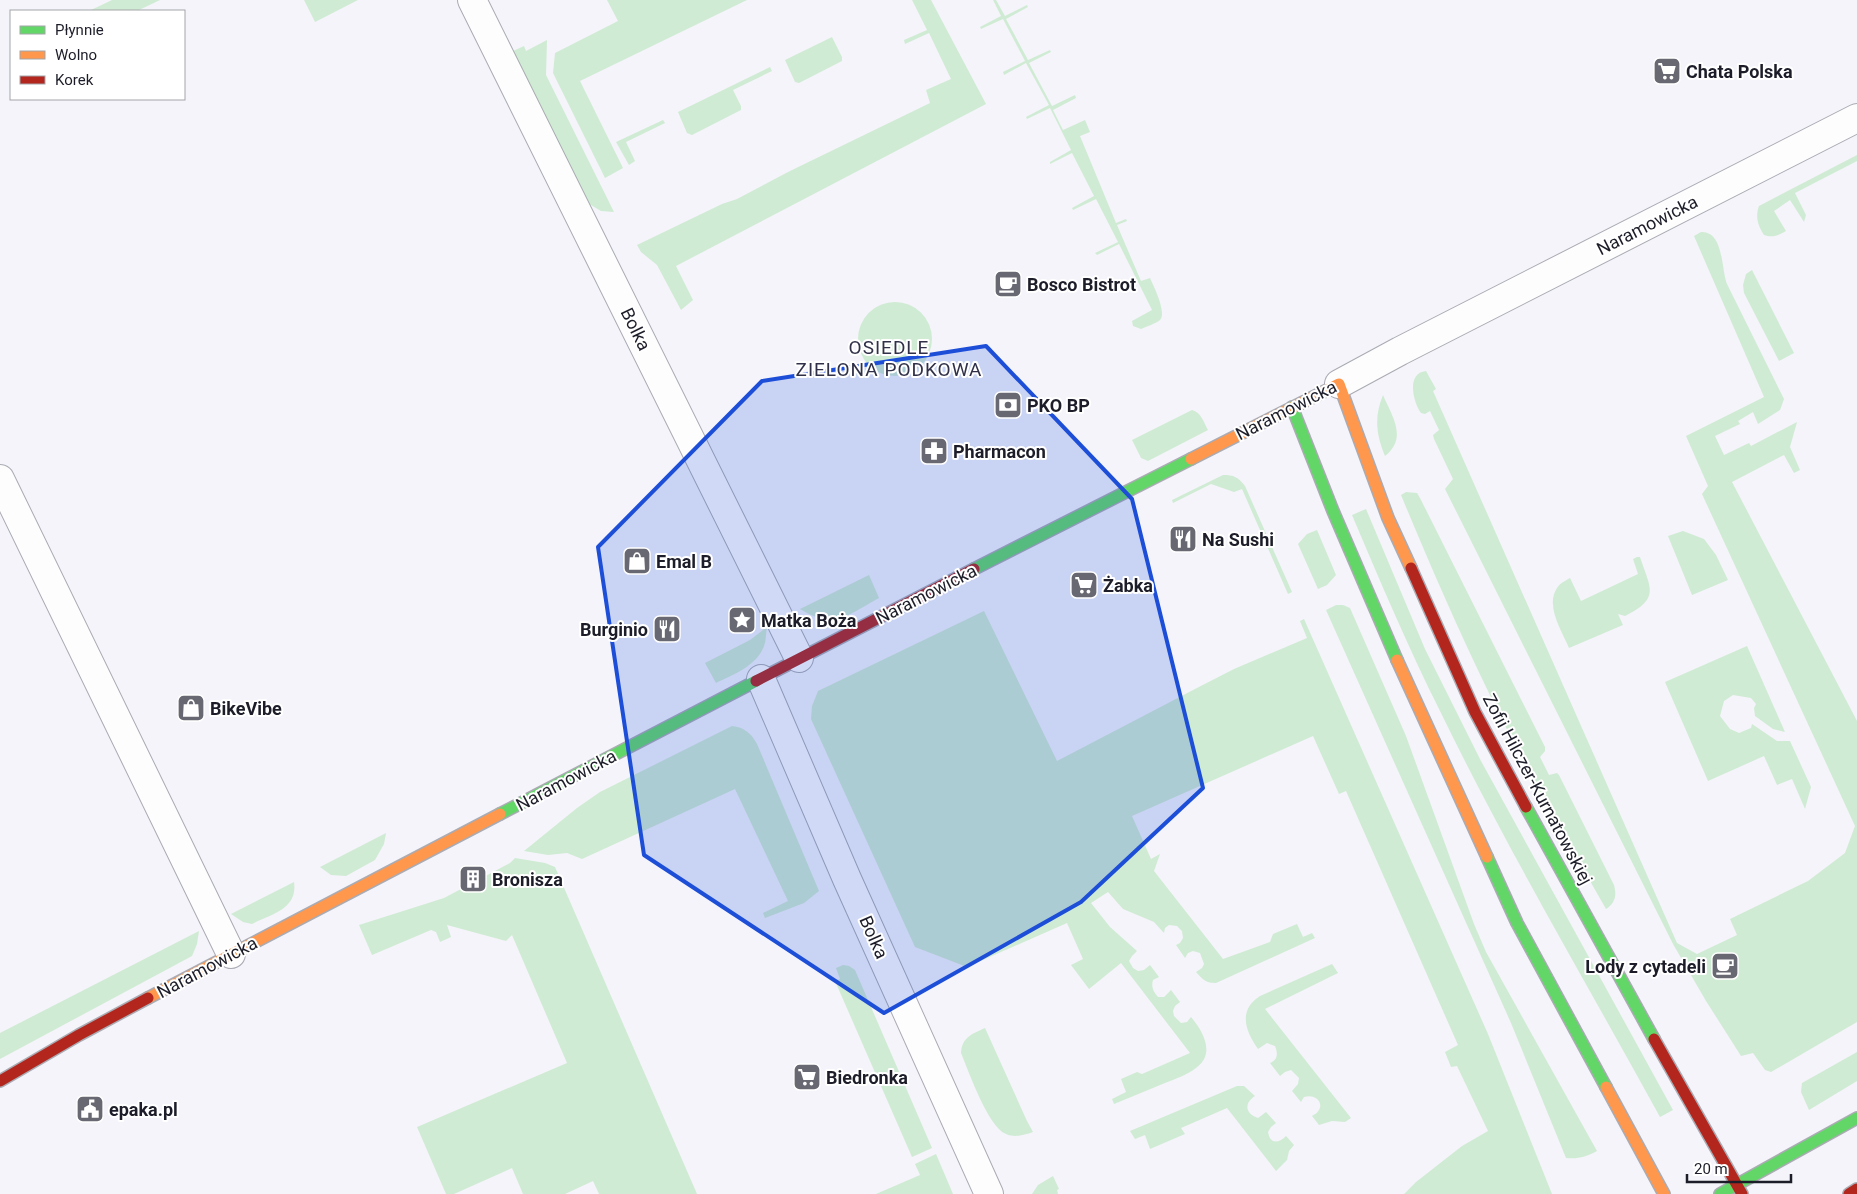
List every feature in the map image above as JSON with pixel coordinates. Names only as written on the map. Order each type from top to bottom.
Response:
[{"type":"street","name":"Bolka","points":[[472,0],[799,658]]},
{"type":"street","name":"Naramowicka","points":[[0,1081],[79,1035],[231,954],[799,658],[1857,118]]},
{"type":"street","name":"Zofii Hilczer-Kurnatowskiej","points":[[1339,384],[1388,518],[1475,712],[1515,788],[1693,1109],[1740,1189]]},
{"type":"street","points":[[1292,407],[1332,511],[1517,923],[1664,1194]]},
{"type":"street","points":[[0,480],[231,954]]},
{"type":"street","name":"Bolka","points":[[760,679],[847,879],[989,1194]]},
{"type":"street","points":[[1720,1194],[1740,1189],[1796,1153],[1857,1118]]},
{"type":"street","points":[[1849,1194],[1857,1189]]},
{"type":"highlighted area","points":[[986,346],[1132,499],[1203,788],[1081,902],[884,1013],[644,855],[598,547],[762,381]]},
{"type":"green space","points":[[112,0],[160,0],[139,10],[91,10]]},
{"type":"green space","points":[[304,0],[358,0],[315,22]]},
{"type":"green space","points":[[607,0],[747,0],[580,81],[623,168],[605,178],[553,73],[555,53],[618,21]]},
{"type":"green space","points":[[912,0],[931,0],[986,104],[676,266],[693,300],[681,310],[657,265],[641,252],[637,245],[722,204],[737,199],[930,103],[926,90],[951,79],[929,33],[905,44],[904,40],[927,30]]},
{"type":"green space","points":[[993,0],[996,0],[1005,16],[1027,5],[1028,7],[1006,19],[1028,60],[1050,50],[1051,52],[1029,63],[1052,106],[1075,95],[1076,98],[1053,110],[1063,130],[1085,120],[1090,132],[1080,136],[1116,223],[1126,219],[1127,221],[1117,225],[1141,281],[1150,278],[1159,300],[1162,317],[1156,323],[1141,329],[1133,326],[1132,321],[1152,310],[1119,244],[1097,255],[1095,253],[1118,242],[1096,199],[1073,210],[1072,208],[1094,196],[1072,153],[1050,164],[1050,162],[1071,150],[1050,108],[1027,119],[1026,117],[1049,105],[1026,63],[1004,75],[1003,72],[1025,61],[1003,19],[981,29],[980,27],[1001,16]]},
{"type":"green space","points":[[832,37],[842,57],[842,61],[799,83],[795,82],[785,60]]},
{"type":"green space","points":[[547,40],[546,75],[614,212],[601,211],[584,201],[513,51],[524,46],[526,51]]},
{"type":"green space","points":[[770,67],[772,71],[733,90],[741,110],[692,135],[687,133],[678,112]]},
{"type":"green space","points":[[663,120],[665,123],[626,142],[635,161],[629,165],[616,142]]},
{"type":"green space","points":[[1857,155],[1857,161],[1795,193],[1806,215],[1804,222],[1790,200],[1774,211],[1786,231],[1776,236],[1764,235],[1758,221],[1759,206]]},
{"type":"green space","points":[[1701,232],[1708,233],[1718,244],[1727,284],[1784,399],[1780,410],[1758,424],[1753,412],[1738,421],[1740,424],[1715,436],[1724,455],[1749,443],[1751,446],[1797,422],[1790,447],[1800,470],[1794,473],[1784,455],[1732,482],[1857,721],[1857,1022],[1771,1072],[1765,1070],[1753,1053],[1741,1056],[1673,944],[1445,489],[1453,479],[1434,439],[1433,435],[1439,430],[1430,411],[1425,414],[1421,413],[1413,389],[1416,377],[1426,371],[1436,389],[1433,391],[1677,943],[1697,954],[1737,935],[1730,919],[1808,881],[1845,853],[1855,826],[1702,494],[1708,486],[1686,436],[1764,397],[1694,236]]},
{"type":"green space","points":[[1752,270],[1794,353],[1779,361],[1744,293],[1743,285],[1746,274]]},
{"type":"green space","points":[[888,302],[902,302],[916,308],[926,318],[932,332],[932,346],[926,360],[916,370],[902,376],[888,376],[874,370],[864,360],[858,346],[858,332],[864,318],[874,308]]},
{"type":"green space","points":[[1383,395],[1394,419],[1397,434],[1396,442],[1385,456],[1377,426],[1378,411]]},
{"type":"green space","points":[[1192,410],[1200,415],[1208,430],[1148,461],[1141,458],[1132,440]]},
{"type":"green space","points":[[1223,475],[1236,477],[1245,486],[1292,592],[1288,594],[1242,489],[1234,492],[1211,484],[1173,503],[1172,500]]},
{"type":"green space","points":[[1406,492],[1417,493],[1420,498],[1545,747],[1545,751],[1540,757],[1549,775],[1557,773],[1559,775],[1614,885],[1614,899],[1606,909],[1530,773],[1487,689],[1442,592],[1401,495]]},
{"type":"green space","points":[[1366,509],[1425,649],[1481,761],[1673,1110],[1660,1117],[1492,814],[1428,687],[1352,515]]},
{"type":"green space","points":[[1317,530],[1336,575],[1327,585],[1318,589],[1298,544],[1307,534]]},
{"type":"green space","points":[[1683,531],[1704,539],[1716,555],[1728,580],[1692,595],[1668,536]]},
{"type":"green space","points":[[1640,557],[1650,591],[1644,604],[1625,616],[1618,614],[1623,625],[1569,648],[1554,610],[1554,595],[1558,586],[1570,578],[1581,601],[1638,574],[1633,559]]},
{"type":"green space","points":[[869,575],[879,598],[841,618],[822,619],[800,609]]},
{"type":"green space","points":[[1336,605],[1350,608],[1406,736],[1474,924],[1486,952],[1597,1151],[1593,1153],[1578,1158],[1566,1158],[1511,1023],[1326,610]]},
{"type":"green space","points":[[984,611],[1057,761],[1234,669],[1307,638],[1300,621],[1304,619],[1488,1034],[1552,1194],[1404,1194],[1416,1182],[1462,1146],[1488,1131],[1457,1066],[1451,1067],[1445,1052],[1458,1045],[1346,791],[1339,794],[1313,736],[1132,816],[1151,859],[1160,854],[1154,871],[1223,959],[1270,942],[1273,934],[1297,924],[1303,937],[1312,933],[1315,938],[1216,983],[1207,982],[1196,972],[1204,964],[1200,953],[1193,951],[1188,953],[1185,958],[1176,945],[1183,938],[1182,931],[1177,926],[1169,925],[1165,928],[1164,933],[1154,922],[1123,909],[1108,892],[1091,903],[1110,927],[1137,951],[1129,961],[1133,968],[1138,971],[1144,970],[1150,965],[1159,977],[1153,980],[1152,985],[1158,997],[1164,997],[1171,990],[1180,1002],[1175,1006],[1174,1016],[1181,1023],[1187,1022],[1191,1017],[1200,1029],[1206,1042],[1205,1056],[1202,1062],[1189,1073],[1114,1104],[1112,1099],[1126,1092],[1121,1079],[1137,1072],[1142,1074],[1190,1053],[1121,963],[1089,989],[1071,965],[1083,959],[1067,923],[967,967],[915,947],[811,719],[812,706],[818,691]]},
{"type":"green space","points":[[767,627],[762,651],[752,663],[716,683],[705,663],[750,640]]},
{"type":"green space","points":[[1747,646],[1785,732],[1773,729],[1755,716],[1754,708],[1756,704],[1751,698],[1733,695],[1724,701],[1720,716],[1730,729],[1739,733],[1751,728],[1752,724],[1777,741],[1790,741],[1811,787],[1805,809],[1792,779],[1777,785],[1764,756],[1708,781],[1665,682]]},
{"type":"green space","points":[[732,726],[747,732],[757,744],[819,891],[804,903],[765,918],[763,913],[788,901],[735,789],[582,859],[567,853],[548,855],[524,851],[600,792]]},
{"type":"green space","points":[[386,833],[384,844],[375,860],[346,876],[331,875],[320,867]]},
{"type":"green space","points":[[515,858],[545,863],[555,867],[697,1194],[599,1194],[593,1181],[565,1194],[523,1194],[512,1168],[454,1194],[446,1194],[417,1127],[567,1063],[512,935],[506,941],[447,925],[451,937],[440,942],[436,932],[431,930],[372,955],[359,925],[444,898],[510,863]]},
{"type":"green space","points":[[294,882],[292,899],[288,905],[275,913],[252,924],[243,922],[231,914]]},
{"type":"green space","points":[[199,931],[197,944],[192,956],[0,1059],[0,1033]]},
{"type":"green space","points":[[1332,964],[1338,973],[1265,1009],[1351,1118],[1345,1122],[1332,1121],[1319,1125],[1312,1116],[1319,1110],[1320,1102],[1318,1099],[1310,1096],[1304,1097],[1301,1102],[1292,1091],[1298,1084],[1299,1078],[1291,1070],[1280,1076],[1270,1063],[1277,1056],[1275,1046],[1267,1043],[1258,1049],[1247,1028],[1246,1014],[1253,1002],[1260,996]]},
{"type":"green space","points":[[843,965],[855,970],[932,1148],[912,1157],[835,981],[840,979],[836,968]]},
{"type":"green space","points":[[985,1028],[1033,1132],[1016,1136],[1006,1134],[992,1121],[980,1098],[961,1053],[963,1043],[972,1034]]},
{"type":"green space","points":[[1857,1052],[1857,1081],[1809,1110],[1801,1092],[1802,1083]]},
{"type":"green space","points":[[1237,1086],[1244,1086],[1255,1096],[1249,1102],[1247,1108],[1251,1114],[1258,1118],[1266,1112],[1276,1123],[1268,1132],[1272,1141],[1275,1142],[1286,1136],[1294,1145],[1289,1151],[1287,1160],[1276,1171],[1227,1108],[1181,1128],[1185,1134],[1150,1149],[1145,1135],[1135,1139],[1130,1131]]},
{"type":"green space","points":[[936,1154],[953,1194],[876,1194],[920,1175],[915,1164]]},
{"type":"green space","points":[[1053,1176],[1059,1189],[1057,1190],[1058,1194],[1032,1194],[1038,1185]]},
{"type":"traffic: fast","points":[[1292,407],[1333,511],[1397,660]]},
{"type":"traffic: fast","points":[[974,569],[1191,459]]},
{"type":"traffic: fast","points":[[500,814],[756,681]]},
{"type":"traffic: fast","points":[[1526,807],[1654,1039]]},
{"type":"traffic: fast","points":[[1487,857],[1517,923],[1606,1087]]},
{"type":"traffic: fast","points":[[1720,1194],[1857,1118]]},
{"type":"traffic: slow","points":[[1191,459],[1339,384],[1388,518],[1411,568]]},
{"type":"traffic: slow","points":[[1397,660],[1487,857]]},
{"type":"traffic: slow","points":[[148,998],[500,814]]},
{"type":"traffic: slow","points":[[1606,1087],[1664,1194]]},
{"type":"traffic: jam","points":[[1411,568],[1475,712],[1526,807]]},
{"type":"traffic: jam","points":[[756,681],[974,569]]},
{"type":"traffic: jam","points":[[0,1081],[148,998]]},
{"type":"traffic: jam","points":[[1654,1039],[1742,1194]]},
{"type":"traffic: jam","points":[[1849,1194],[1857,1189]]},
{"type":"place","name":"Chata Polska","points":[[1667,71]]},
{"type":"place","name":"Bosco Bistrot","points":[[1008,284]]},
{"type":"place","name":"PKO BP","points":[[1008,405]]},
{"type":"place","name":"Pharmacon","points":[[934,451]]},
{"type":"place","name":"Na Sushi","points":[[1183,539]]},
{"type":"place","name":"Emal B","points":[[637,561]]},
{"type":"place","name":"Żabka","points":[[1084,585]]},
{"type":"place","name":"Matka Boża","points":[[742,620]]},
{"type":"place","name":"Burginio","points":[[667,629]]},
{"type":"place","name":"BikeVibe","points":[[191,708]]},
{"type":"place","name":"Bronisza","points":[[473,879]]},
{"type":"place","name":"Lody z cytadeli","points":[[1725,966]]},
{"type":"place","name":"Biedronka","points":[[807,1077]]},
{"type":"place","name":"epaka.pl","points":[[90,1109]]},
{"type":"district","name":"OSIEDLE ZIELONA PODKOWA","points":[[889,358]]}]
